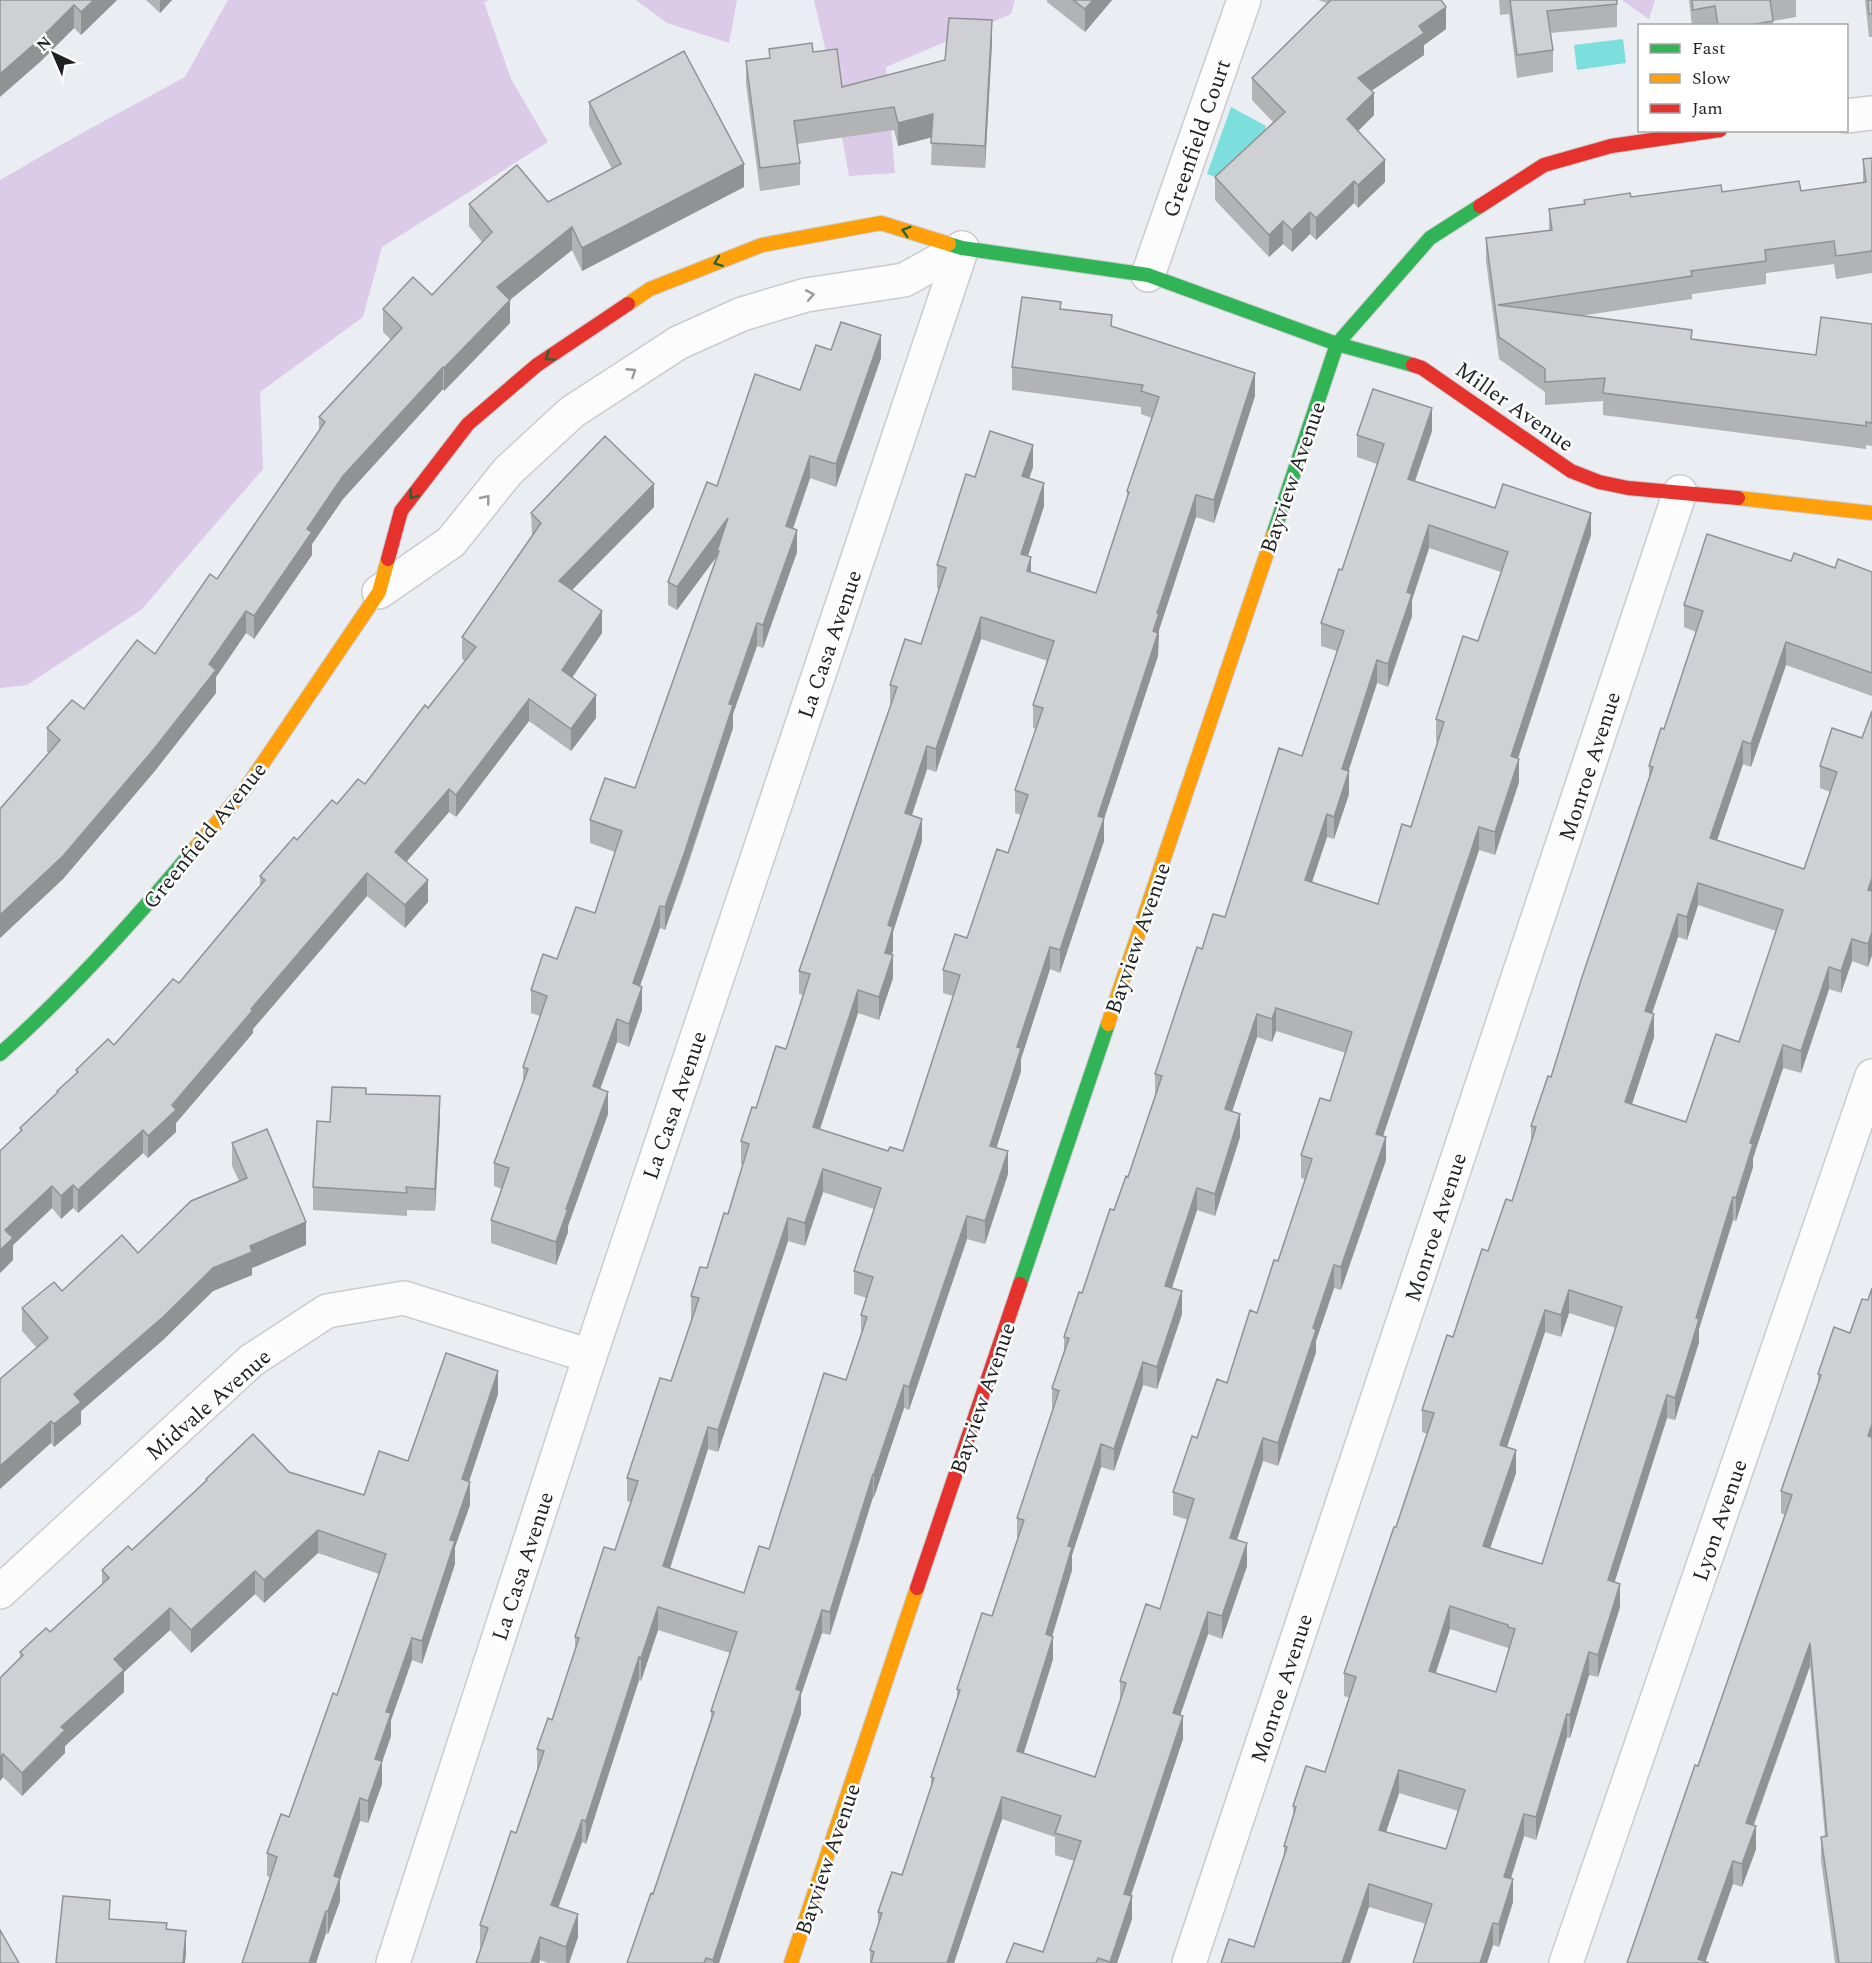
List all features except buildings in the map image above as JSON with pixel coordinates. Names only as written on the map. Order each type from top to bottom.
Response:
[{"type":"street","name":"Greenfield Court","points":[[1148,275],[1244,0]]},
{"type":"street","points":[[1848,116],[1872,113]]},
{"type":"street","name":"Bayview Avenue","points":[[792,1963],[1337,344],[1430,238],[1544,165],[1611,146],[1706,132]]},
{"type":"street","name":"Greenfield Avenue","points":[[0,1054],[27,1030],[140,914],[246,788],[379,592],[401,511],[468,424],[537,365],[650,289],[762,245],[881,223],[962,248],[1148,275]]},
{"type":"street","name":"Greenfield Avenue","points":[[379,592],[451,542],[508,471],[572,412],[678,343],[742,314],[806,295],[904,280],[962,248]]},
{"type":"street","name":"La Casa Avenue","points":[[393,1963],[590,1356],[962,248]]},
{"type":"street","name":"Miller Avenue","points":[[1148,275],[1337,344],[1422,368],[1571,471],[1609,484],[1628,488],[1872,513]]},
{"type":"street","name":"Monroe Avenue","points":[[1189,1963],[1680,492]]},
{"type":"street","name":"Lyon Avenue","points":[[1566,1963],[1872,1076]]},
{"type":"street","name":"Midvale Avenue","points":[[0,1592],[252,1360],[327,1311],[404,1298],[590,1356]]},
{"type":"shaded area","points":[[228,0],[489,0],[484,2],[511,79],[548,142],[382,247],[363,317],[260,392],[263,469],[141,610],[27,685],[0,688],[0,180],[185,77]]},
{"type":"shaded area","points":[[636,0],[737,0],[729,43],[667,23]]},
{"type":"shaded area","points":[[814,0],[1015,0],[1011,14],[886,67],[895,173],[849,176],[829,65]]},
{"type":"shaded area","points":[[1655,0],[1649,19],[1623,1]]},
{"type":"water","points":[[1623,39],[1626,63],[1577,70],[1574,45]]},
{"type":"water","points":[[1231,107],[1266,126],[1262,140],[1228,181],[1207,174]]},
{"type":"traffic: fast","points":[[1273,535],[1337,344],[1430,238],[1480,206]]},
{"type":"traffic: fast","points":[[949,244],[962,248],[1148,275],[1337,344],[1413,365]]},
{"type":"traffic: fast","points":[[0,1054],[102,954],[196,847]]},
{"type":"traffic: fast","points":[[1020,1284],[1108,1024]]},
{"type":"traffic: slow","points":[[628,304],[650,289],[762,245],[881,223],[949,244]]},
{"type":"traffic: slow","points":[[1738,498],[1872,513]]},
{"type":"traffic: slow","points":[[1108,1024],[1273,535]]},
{"type":"traffic: slow","points":[[196,847],[246,788],[379,592],[388,559]]},
{"type":"traffic: slow","points":[[791,1963],[917,1588]]},
{"type":"traffic: jam","points":[[1480,206],[1544,165],[1611,146],[1706,132]]},
{"type":"traffic: jam","points":[[388,559],[401,511],[468,424],[537,365],[628,304]]},
{"type":"traffic: jam","points":[[1413,365],[1422,368],[1571,471],[1599,482],[1628,488],[1738,498]]},
{"type":"traffic: jam","points":[[917,1588],[1020,1284]]}]
